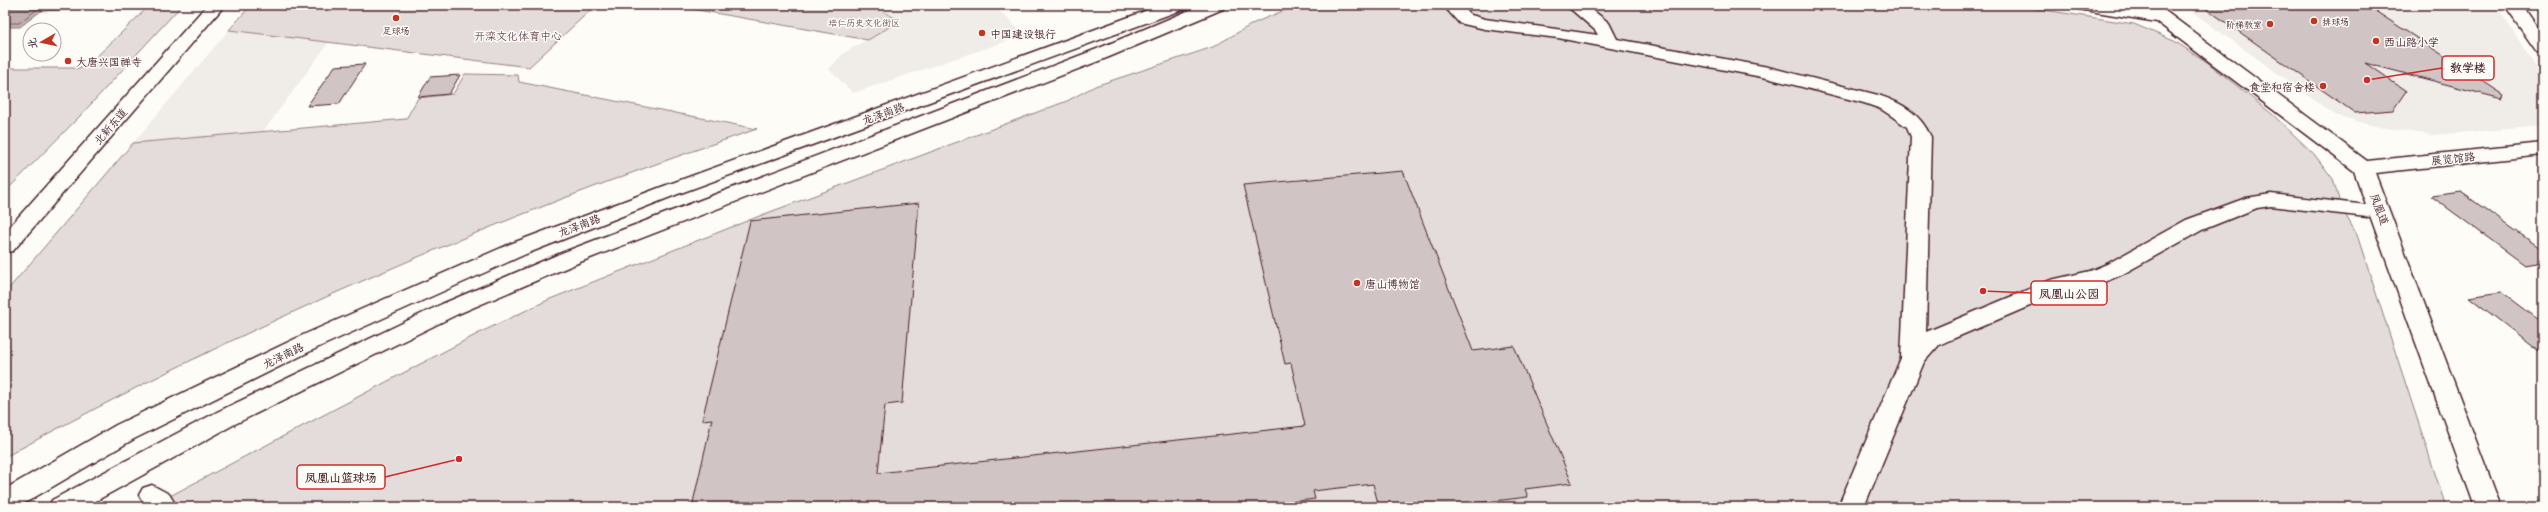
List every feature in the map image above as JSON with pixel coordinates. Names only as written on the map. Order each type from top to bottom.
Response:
[{"type":"street","name":"北新东道","points":[[5,246],[216,5]]},
{"type":"street","name":"龙泽南路","points":[[5,502],[125,432],[312,341],[518,249],[671,190],[1065,48],[1178,5]]},
{"type":"street","name":"龙泽南路","points":[[62,507],[226,418],[450,309],[587,251],[1103,53],[1217,5]]},
{"type":"street","points":[[1452,5],[1465,19],[1610,43],[1768,73],[1871,99],[1888,105],[1915,124],[1922,137],[1913,358],[1851,507]]},
{"type":"street","points":[[1575,5],[1602,27],[1610,43]]},
{"type":"street","points":[[2084,5],[2161,17]]},
{"type":"street","points":[[2146,5],[2363,168]]},
{"type":"street","points":[[2512,5],[2543,48]]},
{"type":"street","name":"展览馆路","points":[[2363,168],[2543,149]]},
{"type":"street","name":"凤凰道","points":[[2363,168],[2488,507]]},
{"type":"street","points":[[1913,358],[1931,339],[2059,285],[2096,277],[2115,269],[2194,225],[2253,202],[2271,200],[2367,211]]},
{"type":"shaded area","points":[[890,5],[993,5],[1025,35],[853,93],[829,69],[844,53],[898,21],[883,11]]},
{"type":"shaded area","name":"西山路小学","points":[[2183,5],[2496,5],[2543,78],[2543,126],[2433,135],[2378,127],[2335,115]]},
{"type":"shaded area","points":[[229,30],[329,42],[263,132],[133,143]]},
{"type":"green space","points":[[150,5],[182,5],[80,116],[5,192],[5,68],[80,68],[92,61]]},
{"type":"green space","name":"开滦文化体育中心","points":[[251,5],[596,5],[529,67],[229,30]]},
{"type":"green space","name":"培仁历史文化街区","points":[[669,5],[890,5],[883,11],[899,21],[868,40]]},
{"type":"green space","points":[[1297,5],[2012,5],[2134,24],[2174,41],[2207,62],[2272,114],[2314,154],[2333,179],[2341,207],[2357,235],[2446,507],[149,507],[481,332],[550,299],[762,215],[1067,101],[1095,86],[1213,47],[1254,23]]},
{"type":"green space","points":[[465,74],[518,75],[519,82],[757,129],[564,198],[468,236],[374,276],[187,362],[5,457],[5,293],[133,143],[406,119],[418,98],[453,94]]},
{"type":"water","points":[[5,5],[125,5],[122,7],[41,11],[27,22],[22,22],[22,25],[20,27],[5,27]]},
{"type":"building","points":[[2201,5],[2366,5],[2504,95],[2502,99],[2365,63],[2406,91],[2393,110],[2355,113]]},
{"type":"building","points":[[365,64],[339,104],[307,106],[335,66]]},
{"type":"building","points":[[460,75],[449,94],[418,97],[430,77]]},
{"type":"building","name":"唐山博物馆","points":[[1403,171],[1473,351],[1514,346],[1572,483],[1525,489],[1528,497],[1443,507],[1379,507],[1373,484],[1313,491],[1315,499],[1250,507],[692,507],[712,419],[702,420],[750,221],[919,203],[902,403],[885,405],[878,473],[1305,426],[1291,363],[1285,364],[1243,185]]},
{"type":"building","points":[[2461,192],[2543,250],[2543,262],[2525,265],[2431,196]]},
{"type":"building","points":[[2502,292],[2543,323],[2543,354],[2469,297]]},
{"type":"place","name":"足球场","points":[[396,18]]},
{"type":"place","name":"排球场","points":[[2314,21]]},
{"type":"place","name":"阶梯教室","points":[[2270,24]]},
{"type":"place","name":"中国建设银行","points":[[982,33]]},
{"type":"place","name":"西山路小学","points":[[2376,41]]},
{"type":"place","name":"大唐兴国禅寺","points":[[68,61]]},
{"type":"place","name":"教学楼","points":[[2367,80]]},
{"type":"place","name":"食堂和宿舍楼","points":[[2323,86]]},
{"type":"place","name":"唐山博物馆","points":[[1357,283]]},
{"type":"place","name":"凤凰山公园","points":[[1983,291]]},
{"type":"place","name":"凤凰山篮球场","points":[[459,459]]}]
